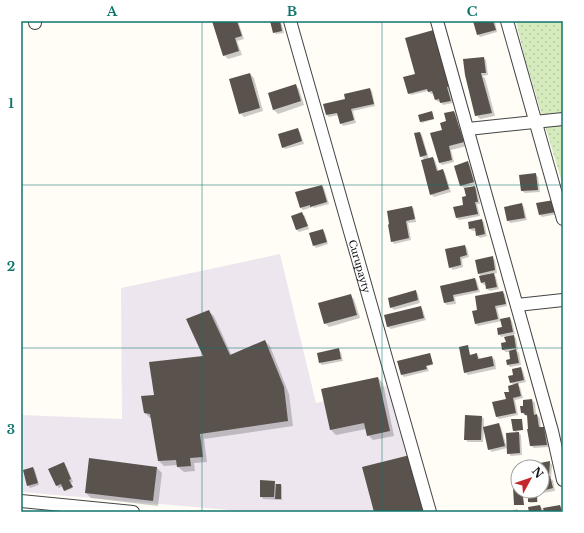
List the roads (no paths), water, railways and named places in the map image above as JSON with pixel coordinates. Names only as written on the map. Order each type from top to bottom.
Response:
[{"type":"street","name":"Curupayty","points":[[290,21],[430,512]]},
{"type":"street","points":[[437,21],[552,431],[563,480]]},
{"type":"street","points":[[507,21],[563,219]]},
{"type":"street","points":[[468,129],[563,119]]},
{"type":"street","points":[[517,305],[563,300]]},
{"type":"street","points":[[21,501],[133,512]]}]
